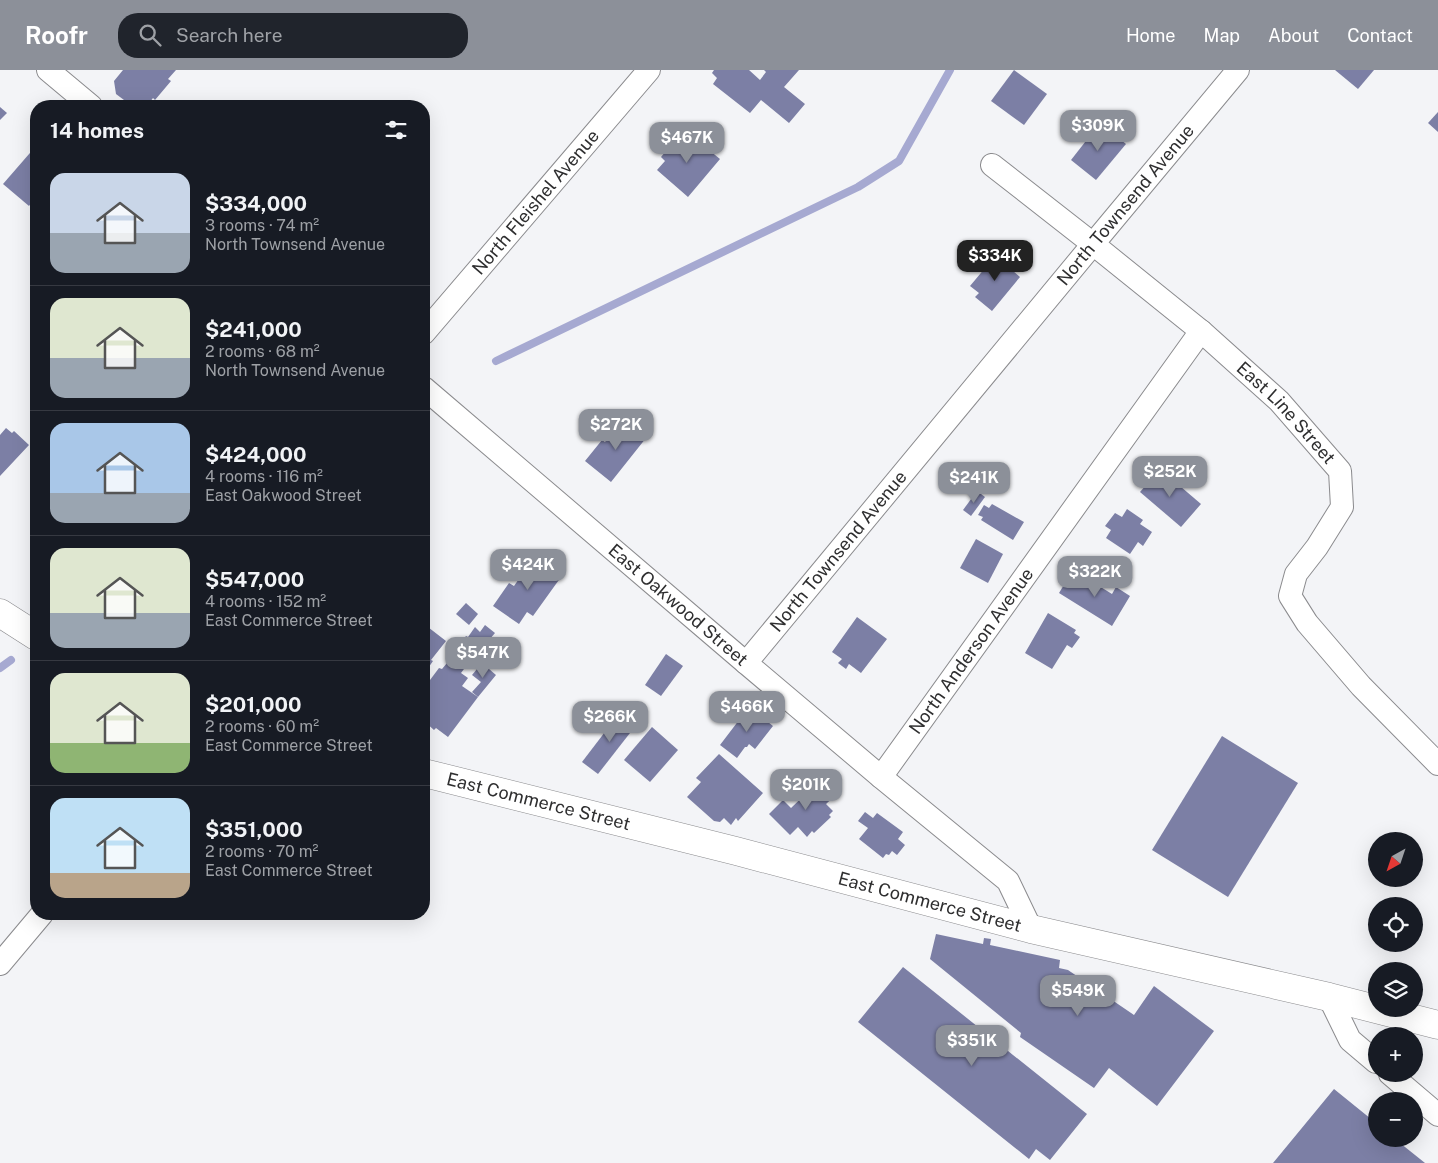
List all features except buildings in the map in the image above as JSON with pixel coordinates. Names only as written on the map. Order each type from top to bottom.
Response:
[{"type":"street","name":"North Fleishel Avenue","points":[[430,326],[649,70]]},
{"type":"street","name":"North Townsend Avenue","points":[[746,663],[1238,70]]},
{"type":"street","points":[[54,72],[84,100]]},
{"type":"street","name":"East Line Street","points":[[992,166],[1201,331],[1279,402],[1340,471],[1342,507],[1317,547],[1296,574],[1290,596],[1307,623],[1361,686],[1438,764]]},
{"type":"street","name":"North Anderson Avenue","points":[[881,776],[1201,331]]},
{"type":"street","name":"East Oakwood Street","points":[[430,393],[746,663],[1008,881],[1031,928]]},
{"type":"street","points":[[0,613],[30,632]]},
{"type":"street","name":"East Commerce Street","points":[[430,774],[736,851],[1031,928],[1329,997],[1438,1025]]},
{"type":"street","points":[[0,964],[37,920]]},
{"type":"street","points":[[1329,997],[1350,1040],[1368,1055]]},
{"type":"street","points":[[1399,1082],[1438,1115]]},
{"type":"waterway","points":[[496,361],[858,187],[899,161],[950,70]]},
{"type":"waterway","points":[[0,668],[11,660]]}]
